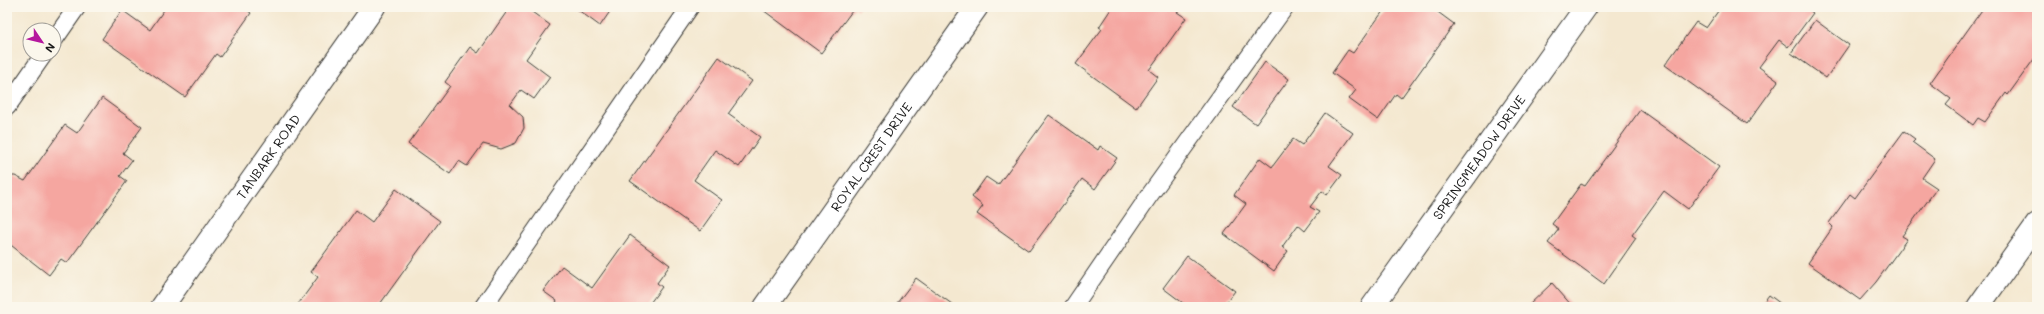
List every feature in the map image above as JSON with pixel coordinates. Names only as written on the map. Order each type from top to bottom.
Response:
[{"type":"street","name":"TANBARK ROAD","points":[[162,307],[374,7]]},
{"type":"street","name":"ROYAL CREST DRIVE","points":[[765,307],[977,7]]},
{"type":"street","name":"SPRINGMEADOW DRIVE","points":[[1372,307],[1586,7]]},
{"type":"street","points":[[1978,307],[2037,224]]},
{"type":"lane","points":[[62,29],[77,7]]},
{"type":"lane","points":[[484,307],[690,7]]},
{"type":"lane","points":[[1073,307],[1149,196],[1285,7]]},
{"type":"lane","points":[[7,107],[38,62]]},
{"type":"building","points":[[166,7],[249,7],[247,10],[251,13],[220,57],[216,54],[185,97],[102,39],[122,10],[150,30]]},
{"type":"building","points":[[510,7],[525,7],[550,25],[526,59],[550,77],[534,99],[521,90],[510,105],[523,117],[524,128],[516,143],[501,149],[483,144],[467,166],[459,161],[450,174],[408,144],[450,86],[445,82],[470,47],[478,53]]},
{"type":"building","points":[[574,7],[613,7],[600,26]]},
{"type":"building","points":[[759,7],[855,7],[821,53]]},
{"type":"building","points":[[1108,7],[1181,7],[1177,12],[1186,18],[1149,70],[1158,77],[1136,108],[1076,64],[1102,29],[1099,27],[1111,9]]},
{"type":"building","points":[[1386,7],[1431,7],[1454,24],[1401,98],[1396,94],[1378,120],[1349,99],[1356,90],[1332,73],[1348,50],[1353,53]]},
{"type":"building","points":[[1721,7],[1805,7],[1813,13],[1788,47],[1779,40],[1759,67],[1778,81],[1747,124],[1665,65],[1696,22],[1706,28]]},
{"type":"building","points":[[1984,7],[2037,7],[2037,55],[2008,95],[2006,93],[1985,122],[1978,118],[1973,125],[1946,105],[1951,99],[1930,83]]},
{"type":"building","points":[[1815,20],[1849,45],[1826,78],[1791,53]]},
{"type":"building","points":[[719,57],[752,81],[728,114],[760,137],[739,167],[715,150],[694,180],[722,200],[700,231],[630,181]]},
{"type":"building","points":[[1265,62],[1289,79],[1256,124],[1233,107]]},
{"type":"building","points":[[102,98],[142,127],[123,153],[132,160],[120,176],[127,181],[67,263],[61,259],[49,275],[7,242],[7,176],[15,176],[25,181],[65,125],[77,133]]},
{"type":"building","points":[[1640,110],[1719,167],[1688,209],[1664,191],[1632,235],[1636,238],[1604,284],[1548,243],[1559,229],[1552,224],[1581,184],[1585,186]]},
{"type":"building","points":[[1325,113],[1353,133],[1329,166],[1342,175],[1327,195],[1322,191],[1310,207],[1319,212],[1305,231],[1298,225],[1282,247],[1288,251],[1274,271],[1224,234],[1246,204],[1234,195],[1260,158],[1272,167],[1293,139],[1302,145]]},
{"type":"building","points":[[1049,115],[1098,150],[1100,146],[1117,158],[1095,189],[1082,179],[1029,251],[977,214],[983,206],[972,197],[986,177],[998,185]]},
{"type":"building","points":[[1904,131],[1915,139],[1912,142],[1935,159],[1922,178],[1937,188],[1902,236],[1907,239],[1876,282],[1860,300],[1808,263],[1833,227],[1829,223],[1850,194],[1855,198]]},
{"type":"building","points":[[396,189],[440,221],[380,304],[384,307],[296,307],[318,277],[311,272],[356,210],[372,222]]},
{"type":"building","points":[[630,235],[670,265],[657,283],[662,287],[647,307],[553,307],[557,301],[543,291],[562,266],[592,288]]},
{"type":"building","points":[[1187,256],[1235,291],[1225,304],[1229,307],[1186,307],[1187,306],[1163,288]]},
{"type":"building","points":[[916,278],[956,307],[894,307]]},
{"type":"building","points":[[1552,283],[1573,307],[1527,307]]},
{"type":"building","points":[[1769,295],[1785,307],[1760,307]]}]
